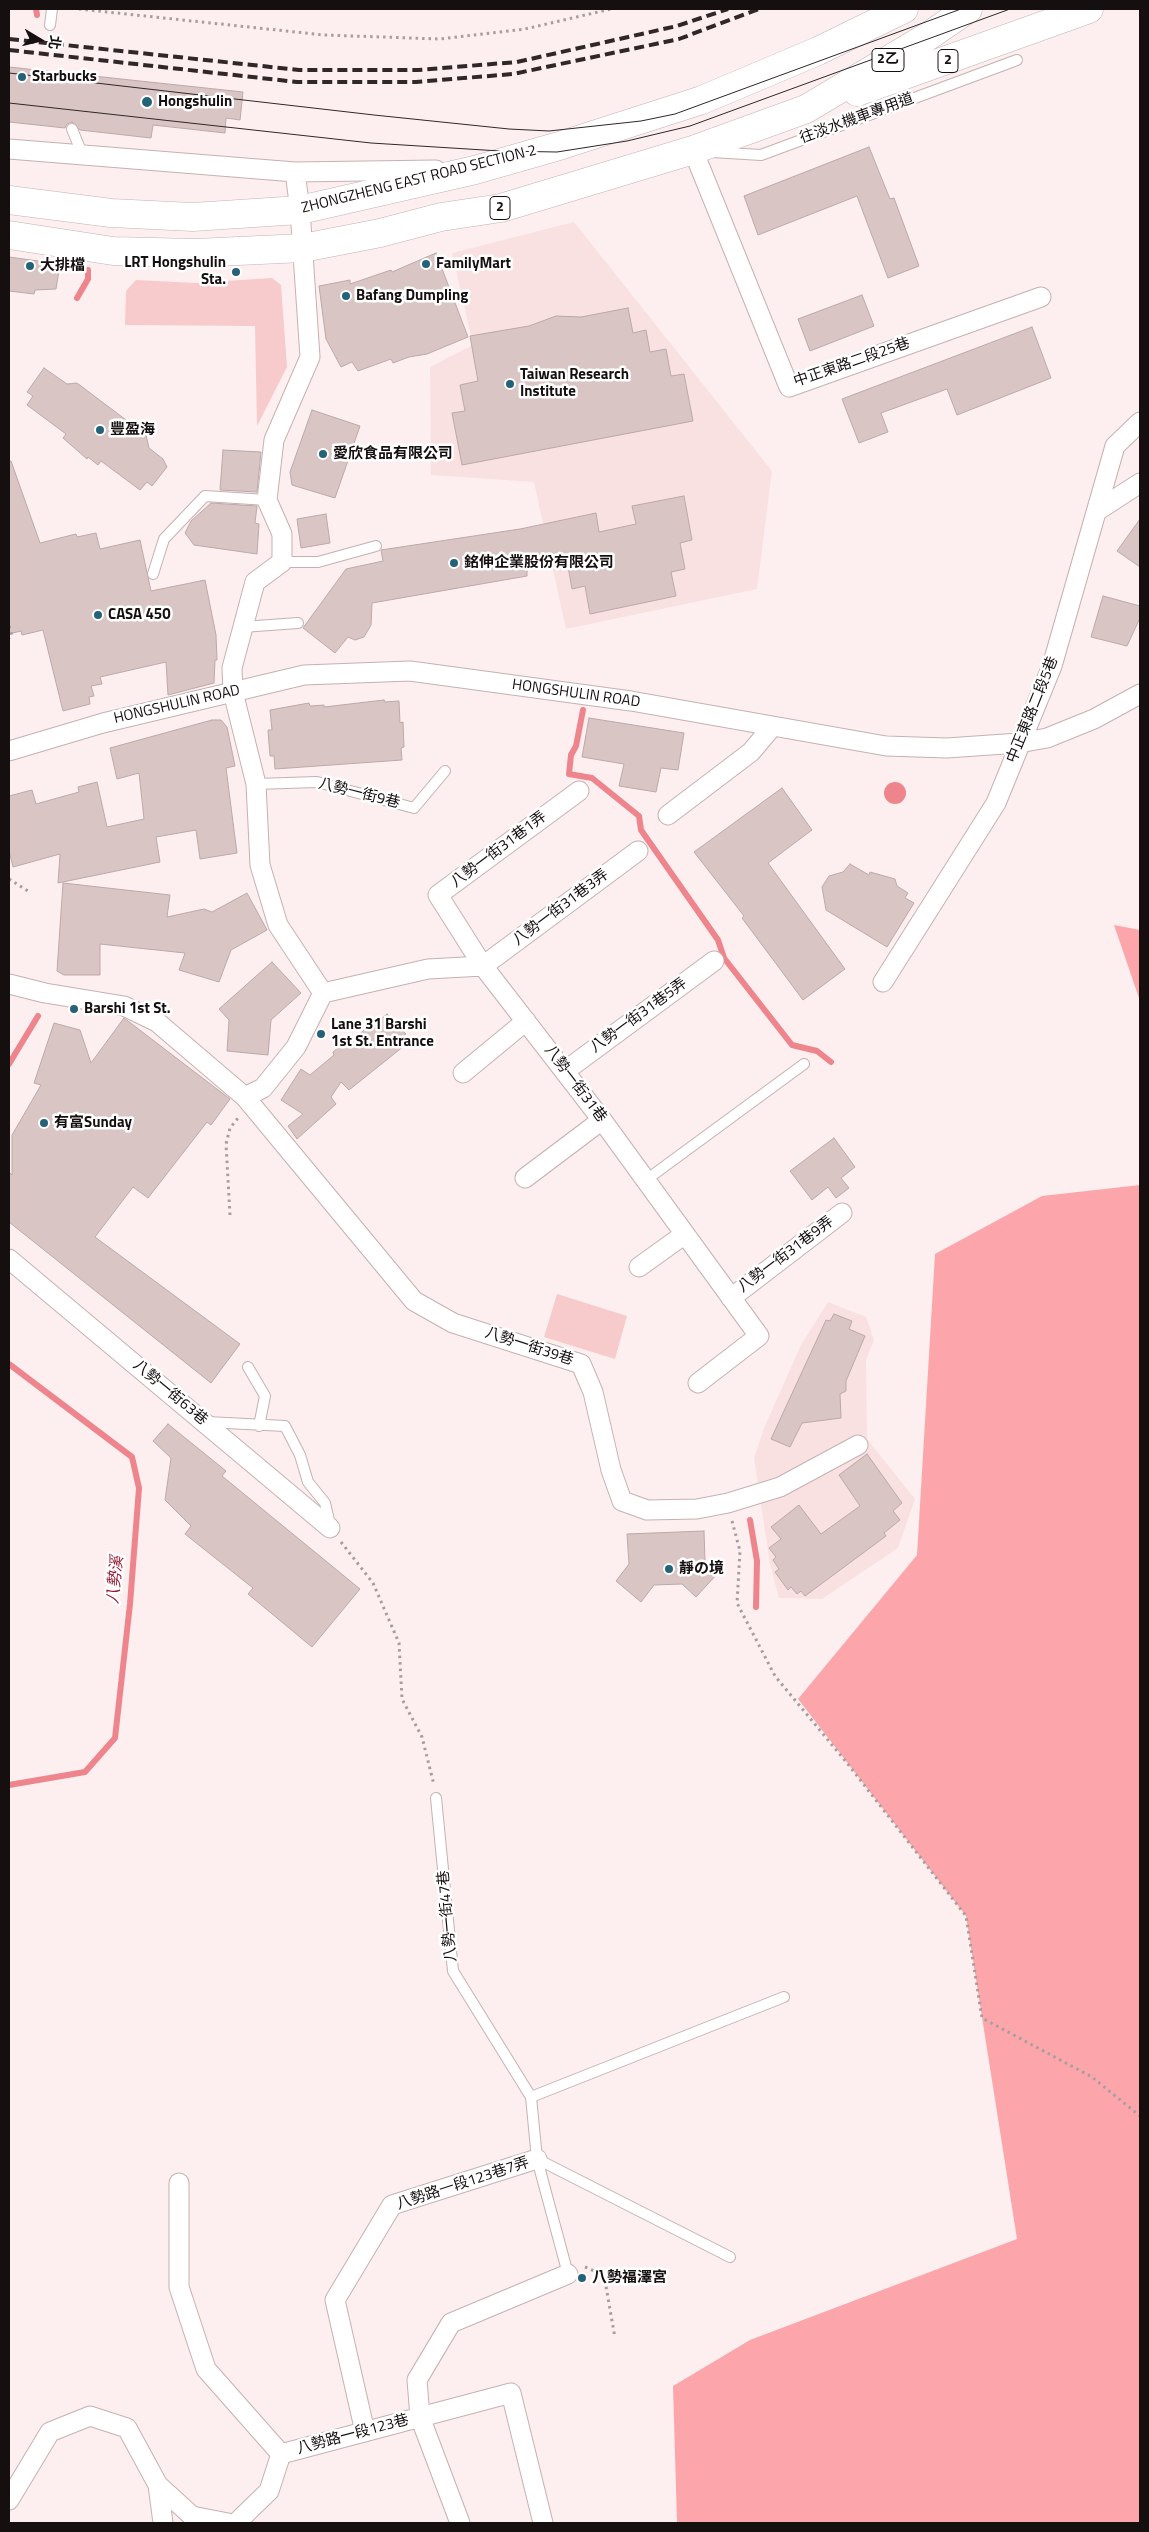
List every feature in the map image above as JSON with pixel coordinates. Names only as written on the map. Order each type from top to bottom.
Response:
[{"type":"main road","name":"ZHONGZHENG EAST ROAD SECTION 2","points":[[9,200],[111,213],[193,217],[300,210],[475,170],[558,146],[702,100],[818,51],[904,9]]},
{"type":"main road","name":"2乙","points":[[806,109],[927,37],[968,9]]},
{"type":"main road","name":"2","points":[[9,235],[113,251],[195,253],[303,248],[380,233],[441,217],[501,208],[693,150],[806,109],[946,62],[1089,9]]},
{"type":"street","points":[[9,149],[295,172],[475,170]]},
{"type":"street","name":"中正東路二段25巷","points":[[693,150],[789,387],[1041,296]]},
{"type":"street","points":[[295,172],[300,210],[310,356],[274,440],[267,500],[282,534],[282,562],[255,582],[232,668],[233,692],[256,784],[260,865],[278,925],[324,993]]},
{"type":"street","name":"中正東路二段5巷","points":[[883,982],[996,803],[1052,666],[1115,446],[1140,422]]},
{"type":"street","points":[[1097,510],[1140,483]]},
{"type":"street","name":"HONGSHULIN ROAD","points":[[9,751],[103,723],[304,675],[410,671],[631,701],[886,746],[947,748],[1019,743],[1046,738],[1094,718],[1140,694]]},
{"type":"street","points":[[668,815],[751,752],[772,727]]},
{"type":"street","name":"八勢一街31巷1弄","points":[[483,966],[438,895],[579,791]]},
{"type":"street","name":"八勢一街31巷3弄","points":[[483,966],[638,851]]},
{"type":"street","name":"八勢一街31巷5弄","points":[[564,1072],[714,961]]},
{"type":"street","points":[[9,984],[45,993],[124,1006],[157,1022],[245,1097],[262,1088],[296,1047],[324,993],[428,968],[483,966]]},
{"type":"street","name":"八勢一街31巷","points":[[483,966],[602,1120],[759,1336],[698,1383]]},
{"type":"street","points":[[463,1073],[526,1021]]},
{"type":"street","name":"八勢一街39巷","points":[[245,1097],[414,1301],[453,1323],[581,1364],[593,1392],[611,1470],[622,1502],[647,1510],[697,1509],[728,1503],[780,1488],[858,1446]]},
{"type":"street","points":[[525,1178],[602,1120]]},
{"type":"street","name":"八勢一街31巷9弄","points":[[731,1298],[842,1213]]},
{"type":"street","points":[[639,1267],[685,1234]]},
{"type":"street","name":"八勢一街63巷","points":[[9,1259],[330,1528]]},
{"type":"street","name":"八勢路一段123巷7弄","points":[[365,2432],[335,2300],[392,2205],[538,2159]]},
{"type":"street","points":[[179,2183],[179,2286],[206,2369],[281,2454]]},
{"type":"street","name":"八勢路一段123巷","points":[[460,2523],[420,2417],[417,2380],[451,2323],[566,2266]]},
{"type":"street","name":"八勢路一段123巷","points":[[236,2523],[269,2491],[281,2454],[511,2393],[543,2523]]},
{"type":"street","points":[[9,2500],[50,2432],[90,2416],[127,2428],[158,2485],[192,2516],[228,2523]]},
{"type":"street","points":[[158,2485],[163,2523]]},
{"type":"lane","points":[[50,25],[52,9]]},
{"type":"lane","name":"往淡水機車專用道","points":[[693,150],[760,155],[1017,60]]},
{"type":"lane","points":[[72,129],[83,156]]},
{"type":"lane","points":[[153,574],[164,539],[205,496],[267,500]]},
{"type":"lane","points":[[282,562],[318,562],[376,546]]},
{"type":"lane","points":[[242,627],[298,623]]},
{"type":"lane","name":"八勢一街9巷","points":[[256,784],[317,782],[414,808],[445,771]]},
{"type":"lane","points":[[646,1180],[804,1064]]},
{"type":"lane","points":[[248,1367],[265,1396],[259,1426]]},
{"type":"lane","points":[[204,1422],[285,1426],[300,1455],[308,1482],[325,1503],[330,1528]]},
{"type":"lane","name":"八勢一街47巷","points":[[436,1798],[453,1971],[531,2097]]},
{"type":"lane","points":[[566,2266],[538,2159],[531,2097],[784,1997]]},
{"type":"lane","points":[[538,2159],[730,2257]]},
{"type":"path","points":[[79,9],[324,35],[440,39],[525,29],[611,9]]},
{"type":"path","points":[[9,626],[12,636],[9,638]]},
{"type":"path","points":[[9,879],[28,891]]},
{"type":"path","points":[[230,1215],[226,1144],[230,1128],[242,1111],[245,1097]]},
{"type":"path","points":[[728,1503],[740,1551],[738,1602],[775,1676],[847,1763],[966,1916],[982,2018],[1092,2077],[1140,2116]]},
{"type":"path","points":[[330,1528],[373,1583],[400,1643],[402,1699],[422,1738],[433,1776],[436,1798]]},
{"type":"path","points":[[566,2266],[604,2275],[615,2338]]},
{"type":"shaded area","points":[[574,222],[772,471],[757,589],[566,629],[534,482],[431,475],[430,367],[473,345],[452,253]]},
{"type":"shaded area","points":[[272,278],[281,285],[287,367],[257,426],[255,326],[125,325],[126,291],[136,280],[196,283]]},
{"type":"shaded area","points":[[895,782],[903,785],[906,793],[903,801],[895,804],[887,801],[884,793],[887,785]]},
{"type":"shaded area","points":[[1114,925],[1140,930],[1140,1001]]},
{"type":"shaded area","points":[[1140,1185],[1140,2523],[677,2523],[673,2386],[750,2340],[1017,2239],[966,1916],[798,1699],[917,1555],[935,1254],[1042,1196]]},
{"type":"shaded area","points":[[557,1294],[627,1316],[615,1359],[544,1337]]},
{"type":"shaded area","points":[[828,1302],[866,1317],[874,1340],[866,1360],[867,1439],[915,1499],[898,1548],[822,1599],[779,1598],[770,1564],[754,1458],[764,1428],[801,1345]]},
{"type":"building","points":[[9,67],[243,92],[240,120],[226,118],[225,133],[153,125],[151,138],[80,130],[72,122],[67,124],[65,128],[9,122]]},
{"type":"building","points":[[869,147],[890,199],[894,198],[919,266],[888,278],[857,196],[758,235],[744,196]]},
{"type":"building","points":[[436,253],[468,337],[427,354],[409,357],[393,363],[391,359],[358,371],[352,362],[341,367],[326,339],[319,286],[350,280],[350,284],[391,270],[392,272]]},
{"type":"building","points":[[9,257],[60,264],[56,289],[35,290],[34,294],[9,291]]},
{"type":"building","points":[[862,295],[874,326],[810,351],[798,319]]},
{"type":"building","points":[[628,308],[633,333],[646,330],[650,352],[666,349],[671,376],[684,374],[693,421],[462,465],[452,413],[465,411],[460,385],[478,381],[470,336],[529,326],[556,316],[581,317]]},
{"type":"building","points":[[1032,327],[1051,378],[957,415],[947,389],[881,413],[888,432],[859,443],[842,399]]},
{"type":"building","name":"豐盈海","points":[[44,368],[67,384],[77,383],[146,435],[149,448],[163,459],[167,467],[152,486],[147,482],[140,490],[101,461],[98,465],[88,457],[87,459],[63,438],[66,434],[27,405],[33,396],[27,392]]},
{"type":"building","name":"愛欣食品有限公司","points":[[312,410],[360,426],[335,498],[292,485],[290,472]]},
{"type":"building","points":[[223,450],[261,452],[257,492],[220,490]]},
{"type":"building","points":[[9,461],[11,461],[40,543],[76,534],[77,537],[96,533],[100,549],[140,540],[151,591],[205,580],[216,635],[217,660],[215,660],[214,683],[168,695],[166,662],[100,677],[102,684],[91,686],[94,696],[89,697],[90,704],[63,711],[43,630],[22,635],[21,631],[9,634]]},
{"type":"building","points":[[684,496],[692,540],[680,543],[685,569],[671,572],[676,596],[590,614],[585,586],[572,589],[567,561],[527,570],[527,576],[372,603],[371,625],[364,637],[355,640],[348,637],[335,653],[303,628],[346,569],[383,561],[381,550],[520,529],[596,513],[599,532],[636,524],[632,506]]},
{"type":"building","points":[[211,503],[257,506],[255,523],[259,524],[257,554],[194,545],[185,533],[191,521]]},
{"type":"building","points":[[326,514],[330,543],[301,548],[297,519]]},
{"type":"building","points":[[1140,519],[1140,567],[1117,551]]},
{"type":"building","points":[[1103,596],[1140,606],[1140,618],[1127,646],[1091,637]]},
{"type":"building","points":[[384,700],[385,702],[399,701],[400,723],[403,722],[404,747],[401,748],[402,760],[275,769],[274,756],[270,756],[268,730],[272,730],[270,710],[309,703],[310,706],[324,705],[324,707]]},
{"type":"building","points":[[589,718],[684,733],[678,770],[661,768],[656,792],[619,786],[624,764],[582,757]]},
{"type":"building","points":[[212,720],[221,720],[227,727],[235,766],[226,768],[237,853],[200,859],[196,830],[156,837],[160,862],[58,883],[60,854],[13,867],[9,851],[9,796],[32,790],[36,804],[79,792],[78,787],[97,782],[107,827],[144,819],[139,773],[117,779],[110,748]]},
{"type":"building","points":[[782,788],[812,830],[768,863],[845,969],[803,1000],[742,918],[744,916],[694,852]]},
{"type":"building","points":[[850,864],[869,875],[870,872],[895,879],[897,886],[908,893],[905,898],[914,903],[887,947],[826,910],[822,887],[829,876],[843,872]]},
{"type":"building","points":[[63,883],[170,895],[167,917],[204,909],[212,912],[247,893],[267,930],[231,950],[219,982],[179,970],[185,953],[100,944],[100,975],[64,975],[57,971]]},
{"type":"building","points":[[272,962],[301,993],[271,1020],[268,1055],[227,1051],[229,1020],[219,1009]]},
{"type":"building","points":[[387,1014],[406,1034],[403,1036],[409,1042],[349,1090],[341,1082],[331,1097],[336,1104],[297,1139],[288,1126],[303,1114],[281,1100],[301,1069],[310,1075],[334,1055],[333,1052],[345,1042],[348,1045],[377,1018],[379,1021]]},
{"type":"building","points":[[124,1018],[230,1099],[211,1125],[207,1122],[148,1198],[133,1187],[95,1237],[240,1344],[211,1383],[9,1222],[9,1172],[12,1175],[12,1135],[41,1085],[34,1083],[54,1023],[80,1030],[91,1063]]},
{"type":"building","points":[[834,1138],[855,1167],[841,1178],[849,1188],[836,1198],[828,1187],[812,1200],[790,1171]]},
{"type":"building","points":[[834,1314],[852,1321],[849,1329],[865,1336],[846,1381],[846,1391],[840,1394],[841,1418],[802,1423],[790,1447],[771,1439],[826,1320],[830,1321]]},
{"type":"building","points":[[168,1424],[226,1471],[222,1476],[360,1589],[312,1647],[248,1594],[253,1588],[185,1534],[191,1526],[165,1500],[171,1458],[153,1441]]},
{"type":"building","points":[[867,1454],[902,1503],[893,1511],[900,1520],[884,1533],[886,1536],[805,1596],[801,1591],[797,1594],[791,1587],[788,1590],[775,1572],[779,1569],[773,1560],[776,1557],[769,1548],[781,1539],[771,1527],[799,1505],[821,1534],[860,1506],[839,1475]]},
{"type":"building","name":"靜の境","points":[[704,1531],[705,1561],[718,1573],[696,1597],[682,1584],[654,1585],[641,1602],[616,1581],[629,1564],[627,1534]]},
{"type":"waterway","name":"八勢溪","points":[[36,9],[37,15]]},
{"type":"waterway","name":"八勢溪","points":[[77,298],[88,279],[88,270]]},
{"type":"waterway","points":[[583,710],[576,746],[571,755],[569,774],[592,778],[639,816],[641,830],[718,940],[724,958],[792,1045],[817,1051],[831,1062]]},
{"type":"waterway","name":"八勢溪","points":[[9,1064],[38,1016]]},
{"type":"waterway","name":"八勢溪","points":[[9,1364],[132,1457],[139,1488],[130,1604],[115,1738],[85,1772],[9,1785]]},
{"type":"waterway","points":[[750,1520],[757,1561],[756,1607]]},
{"type":"tram line","points":[[9,73],[374,115],[509,129],[549,131],[641,121],[675,114],[961,9]]},
{"type":"tram line","points":[[9,103],[371,143],[500,151],[557,152],[627,141],[690,126],[1010,9]]},
{"type":"railway","points":[[9,39],[299,70],[418,70],[517,62],[677,26],[728,9]]},
{"type":"railway","points":[[9,50],[297,82],[416,82],[513,74],[679,39],[759,9]]},
{"type":"place","name":"Starbucks","points":[[22,77]]},
{"type":"place","name":"Hongshulin","points":[[147,102]]},
{"type":"place","name":"FamilyMart","points":[[426,264]]},
{"type":"place","name":"大排檔","points":[[30,266]]},
{"type":"place","name":"LRT Hongshulin Sta.","points":[[236,272]]},
{"type":"place","name":"Bafang Dumpling","points":[[346,296]]},
{"type":"place","name":"Taiwan Research Institute","points":[[510,384]]},
{"type":"place","name":"豐盈海","points":[[100,430]]},
{"type":"place","name":"愛欣食品有限公司","points":[[323,454]]},
{"type":"place","name":"銘伸企業股份有限公司","points":[[454,563]]},
{"type":"place","name":"CASA 450","points":[[98,615]]},
{"type":"place","name":"Barshi 1st St.","points":[[74,1009]]},
{"type":"place","name":"Lane 31 Barshi 1st St. Entrance","points":[[321,1034]]},
{"type":"place","name":"有富Sunday","points":[[44,1123]]},
{"type":"place","name":"靜の境","points":[[669,1569]]},
{"type":"place","name":"八勢福澤宮","points":[[582,2278]]}]
